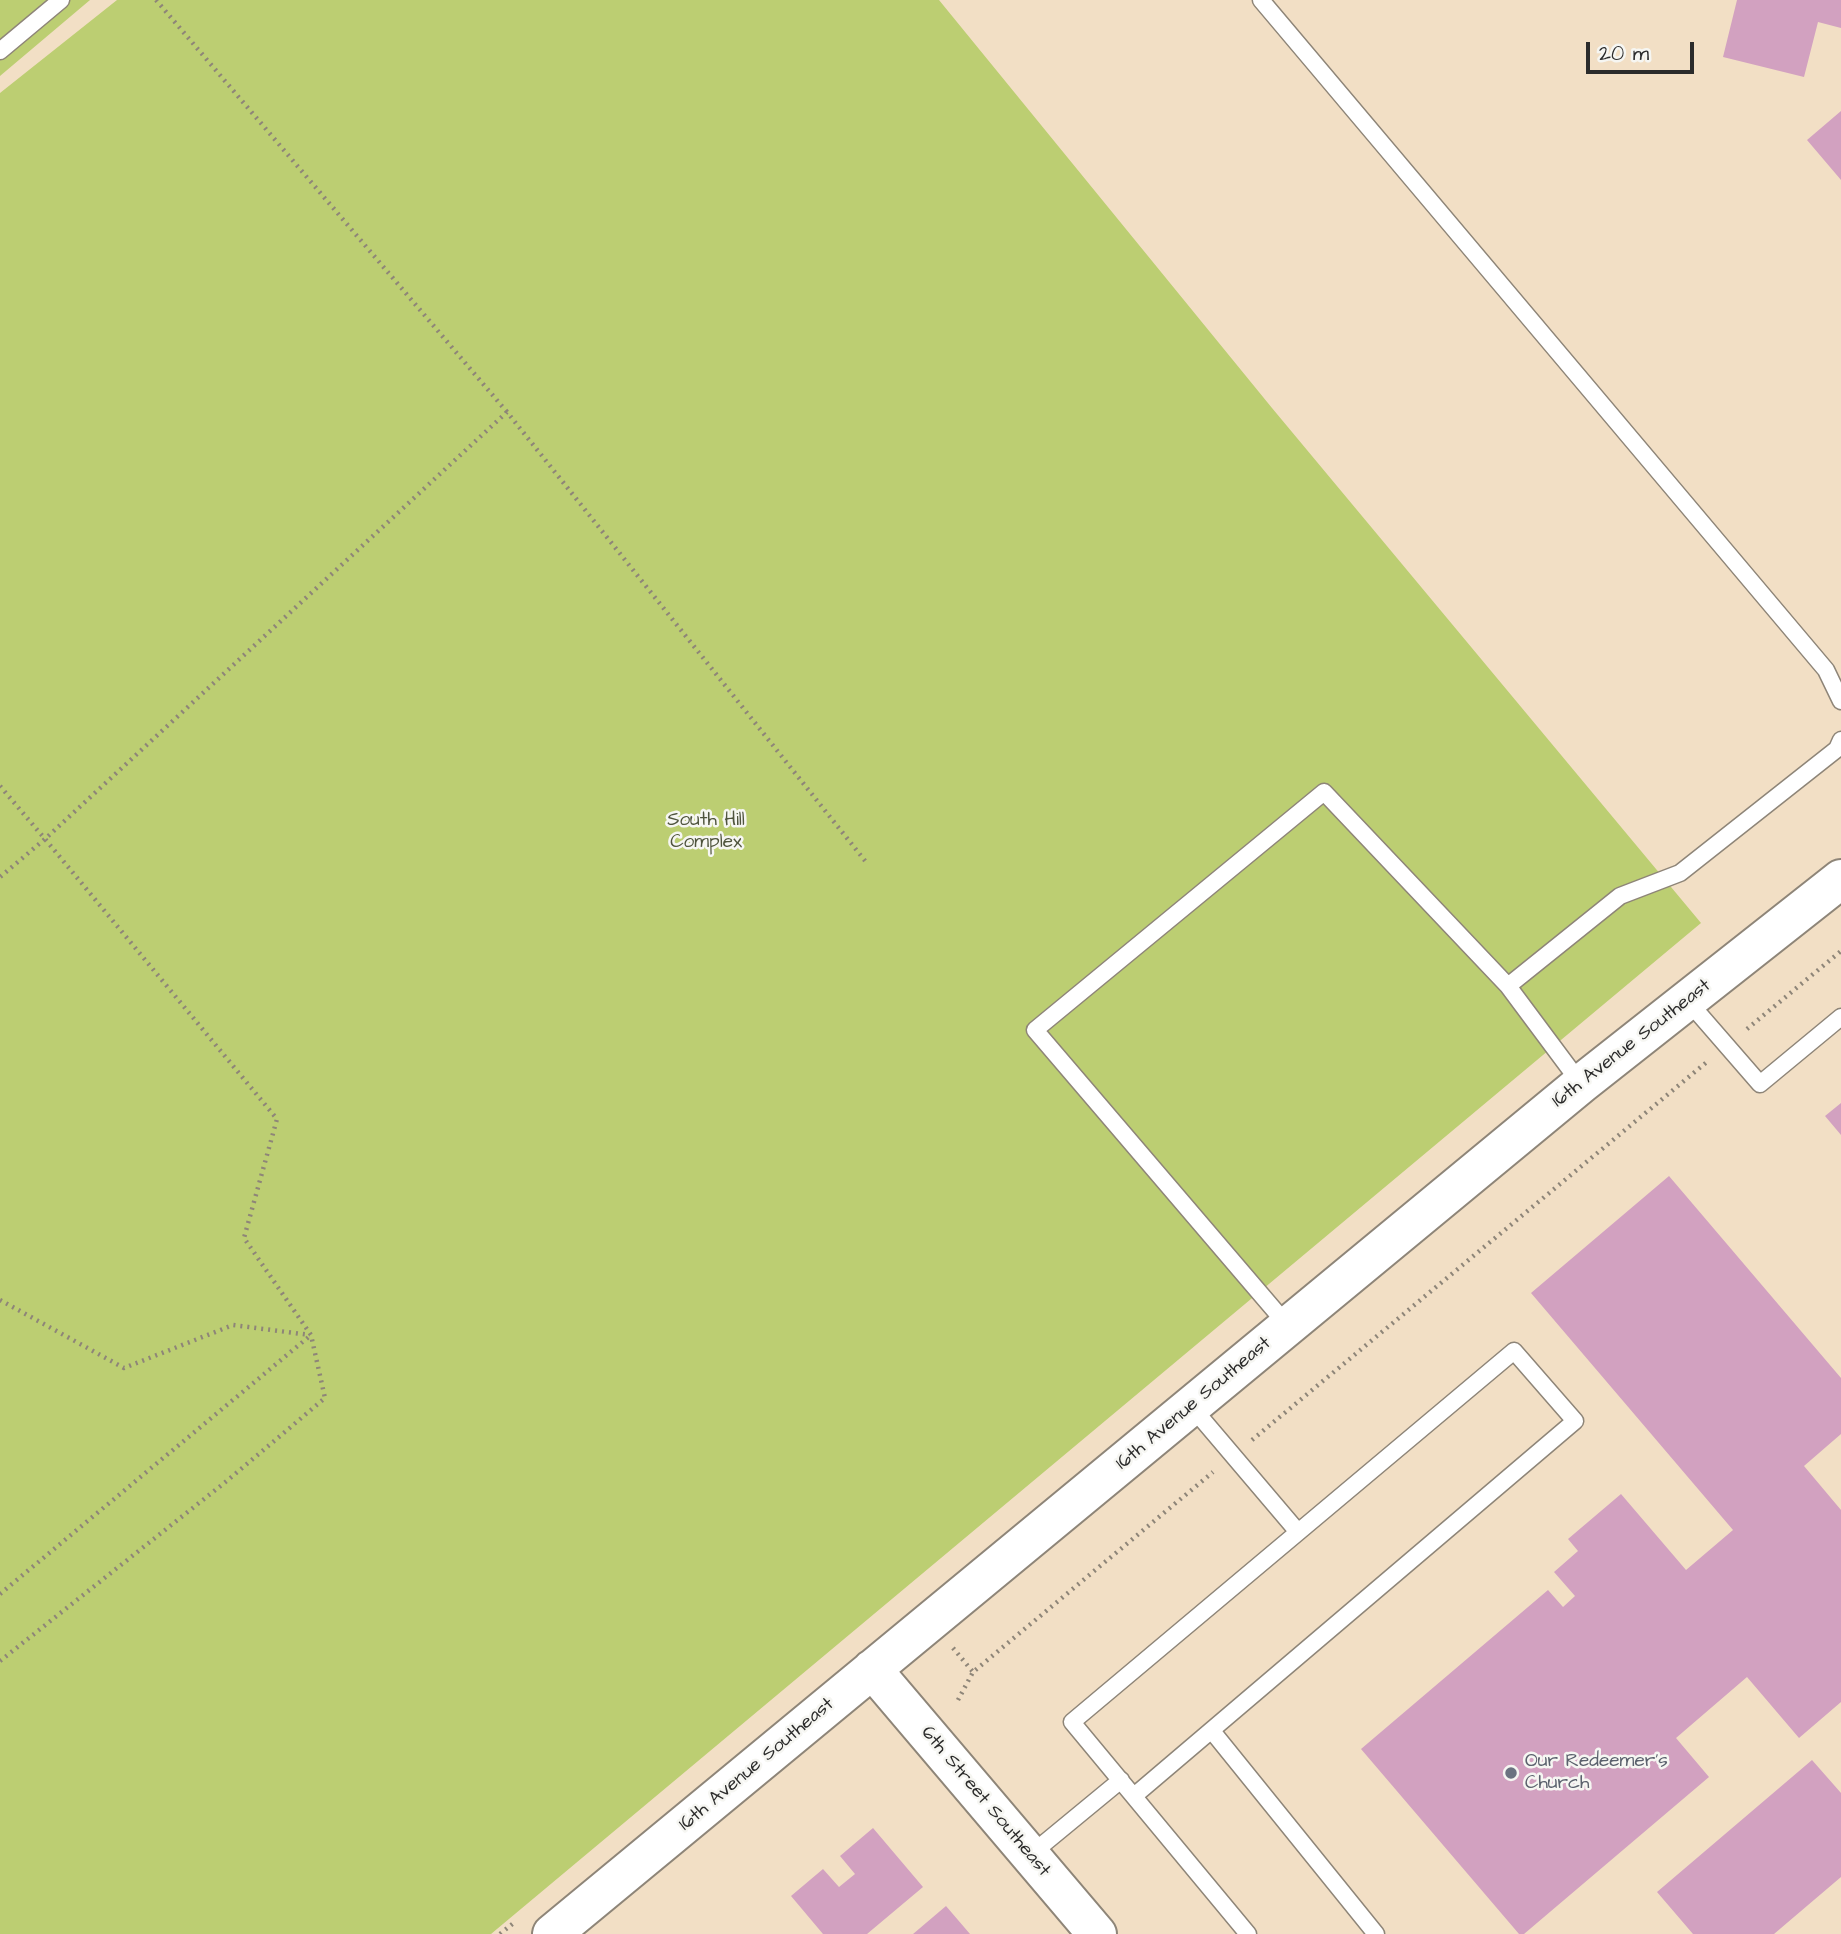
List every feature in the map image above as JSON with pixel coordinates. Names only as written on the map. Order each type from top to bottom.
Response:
[{"type":"street","name":"16th Avenue Southeast","points":[[552,1934],[1581,1084],[1841,880]]},
{"type":"street","name":"6th Street Southeast","points":[[872,1670],[1097,1934]]},
{"type":"lane","points":[[0,51],[61,0]]},
{"type":"lane","points":[[1261,0],[1826,670],[1841,701]]},
{"type":"lane","points":[[1508,986],[1620,896],[1680,873],[1837,749],[1841,740]]},
{"type":"lane","points":[[1288,1326],[1035,1030],[1324,792],[1508,986],[1581,1084]]},
{"type":"lane","points":[[1687,1000],[1760,1084],[1841,1017]]},
{"type":"lane","points":[[1134,1796],[1576,1421],[1514,1351],[1072,1722],[1248,1934]]},
{"type":"lane","points":[[1191,1406],[1298,1532]]},
{"type":"lane","points":[[1212,1731],[1376,1934]]},
{"type":"lane","points":[[1030,1854],[1121,1780]]},
{"type":"path","points":[[156,0],[507,412],[866,862]]},
{"type":"path","points":[[0,877],[45,839],[507,412]]},
{"type":"path","points":[[0,786],[277,1119],[244,1238],[311,1335],[325,1398],[228,1480],[0,1661]]},
{"type":"path","points":[[958,1700],[973,1672],[1841,951]]},
{"type":"path","points":[[0,1300],[124,1368],[233,1325],[311,1335]]},
{"type":"path","points":[[0,1594],[311,1335]]},
{"type":"green space","points":[[0,0],[90,0],[0,76]]},
{"type":"green space","name":"South Hill Complex","points":[[117,0],[939,0],[1272,408],[1701,923],[491,1934],[0,1934],[0,93]]},
{"type":"building","points":[[1737,0],[1841,0],[1841,28],[1818,22],[1804,77],[1723,57]]},
{"type":"building","points":[[1841,111],[1841,180],[1807,140]]},
{"type":"building","points":[[1841,1103],[1841,1135],[1825,1116]]},
{"type":"building","points":[[1669,1176],[1841,1378],[1841,1434],[1804,1466],[1841,1510],[1841,1702],[1799,1738],[1747,1677],[1676,1738],[1709,1777],[1524,1934],[1519,1934],[1361,1749],[1548,1590],[1563,1607],[1575,1596],[1554,1572],[1578,1551],[1568,1539],[1621,1494],[1686,1570],[1733,1530],[1531,1293]]},
{"type":"building","points":[[1812,1760],[1841,1793],[1841,1877],[1774,1934],[1693,1934],[1657,1892]]},
{"type":"building","points":[[873,1828],[923,1887],[867,1934],[823,1934],[791,1896],[823,1869],[839,1887],[855,1874],[840,1856]]},
{"type":"building","points":[[946,1906],[970,1934],[913,1934]]},
{"type":"place","name":"Our Redeemer's Church","points":[[1511,1773]]}]
